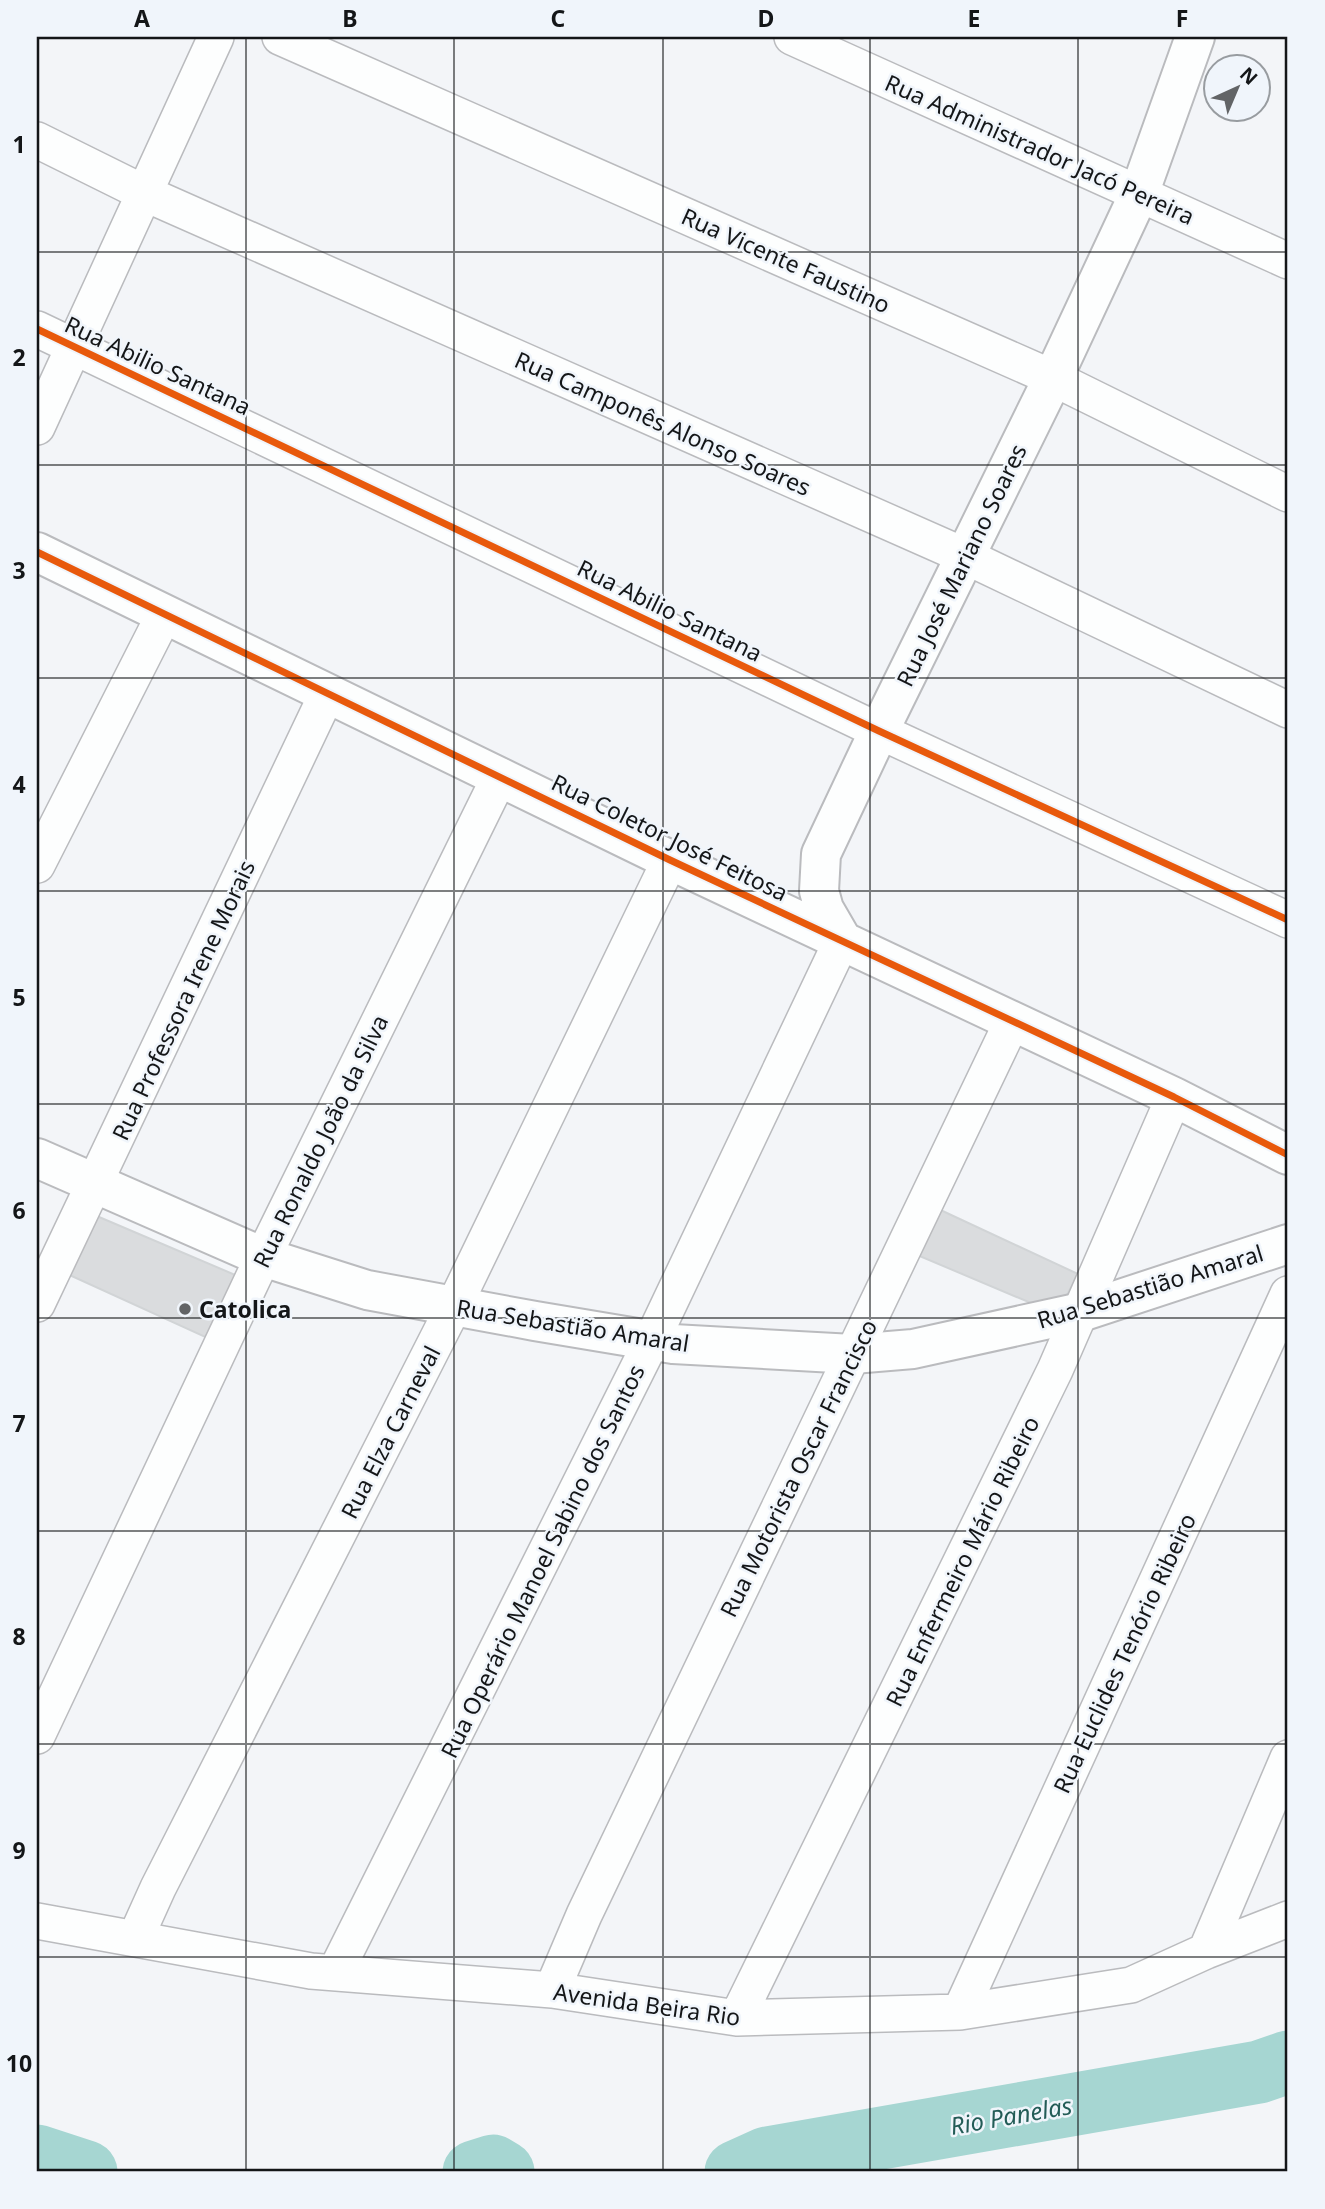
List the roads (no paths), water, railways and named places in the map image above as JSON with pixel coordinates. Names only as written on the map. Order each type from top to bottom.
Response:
[{"type":"street","points":[[37,427],[216,37]]},
{"type":"street","name":"Rua Vicente Faustino","points":[[280,37],[1053,378],[1288,494]]},
{"type":"street","name":"Rua Administrador Jacó Pereira","points":[[792,37],[1288,261]]},
{"type":"street","name":"Rua José Mariano Soares","points":[[842,940],[824,909],[819,891],[821,854],[1053,378],[1139,194],[1195,37]]},
{"type":"street","name":"Rua Camponês Alonso Soares","points":[[37,140],[144,193],[965,556],[1288,710]]},
{"type":"street","name":"Rua Abilio Santana","points":[[37,329],[879,731],[1288,920]]},
{"type":"street","name":"Rua Coletor José Feitosa","points":[[37,552],[670,860],[1174,1097],[1288,1155]]},
{"type":"street","points":[[37,865],[164,615]]},
{"type":"street","name":"Rua Professora Irene Morais","points":[[37,1304],[327,694]]},
{"type":"street","name":"Rua Ronaldo João da Silva","points":[[37,1735],[263,1256],[500,776]]},
{"type":"street","name":"Rua Elza Carneval","points":[[135,1939],[454,1306],[670,860]]},
{"type":"street","name":"Rua Operário Manoel Sabino dos Santos","points":[[335,1973],[651,1342],[842,940]]},
{"type":"street","name":"Rua Motorista Oscar Francisco","points":[[552,1990],[584,1915],[1012,1022]]},
{"type":"street","name":"Rua Enfermeiro Mário Ribeiro","points":[[737,2018],[1055,1370],[1174,1097]]},
{"type":"street","name":"Rua Sebastião Amaral","points":[[37,1158],[263,1256],[367,1290],[651,1342],[853,1354],[913,1349],[1081,1312],[1288,1244]]},
{"type":"street","name":"Rua Euclides Tenório Ribeiro","points":[[960,2012],[1288,1294]]},
{"type":"street","points":[[1206,1951],[1288,1758]]},
{"type":"street","name":"Avenida Beira Rio","points":[[37,1921],[298,1968],[552,1990],[737,2018],[960,2012],[1131,1985],[1206,1951],[1288,1919]]},
{"type":"waterway","name":"Rio Panelas","points":[[736,2172],[767,2158],[1259,2072],[1288,2062]]},
{"type":"waterway","name":"Rio Panelas","points":[[37,2156],[86,2172]]},
{"type":"waterway","name":"Rio Panelas","points":[[474,2172],[493,2166],[503,2172]]},
{"type":"place","name":"Catolica","points":[[185,1309]]}]
